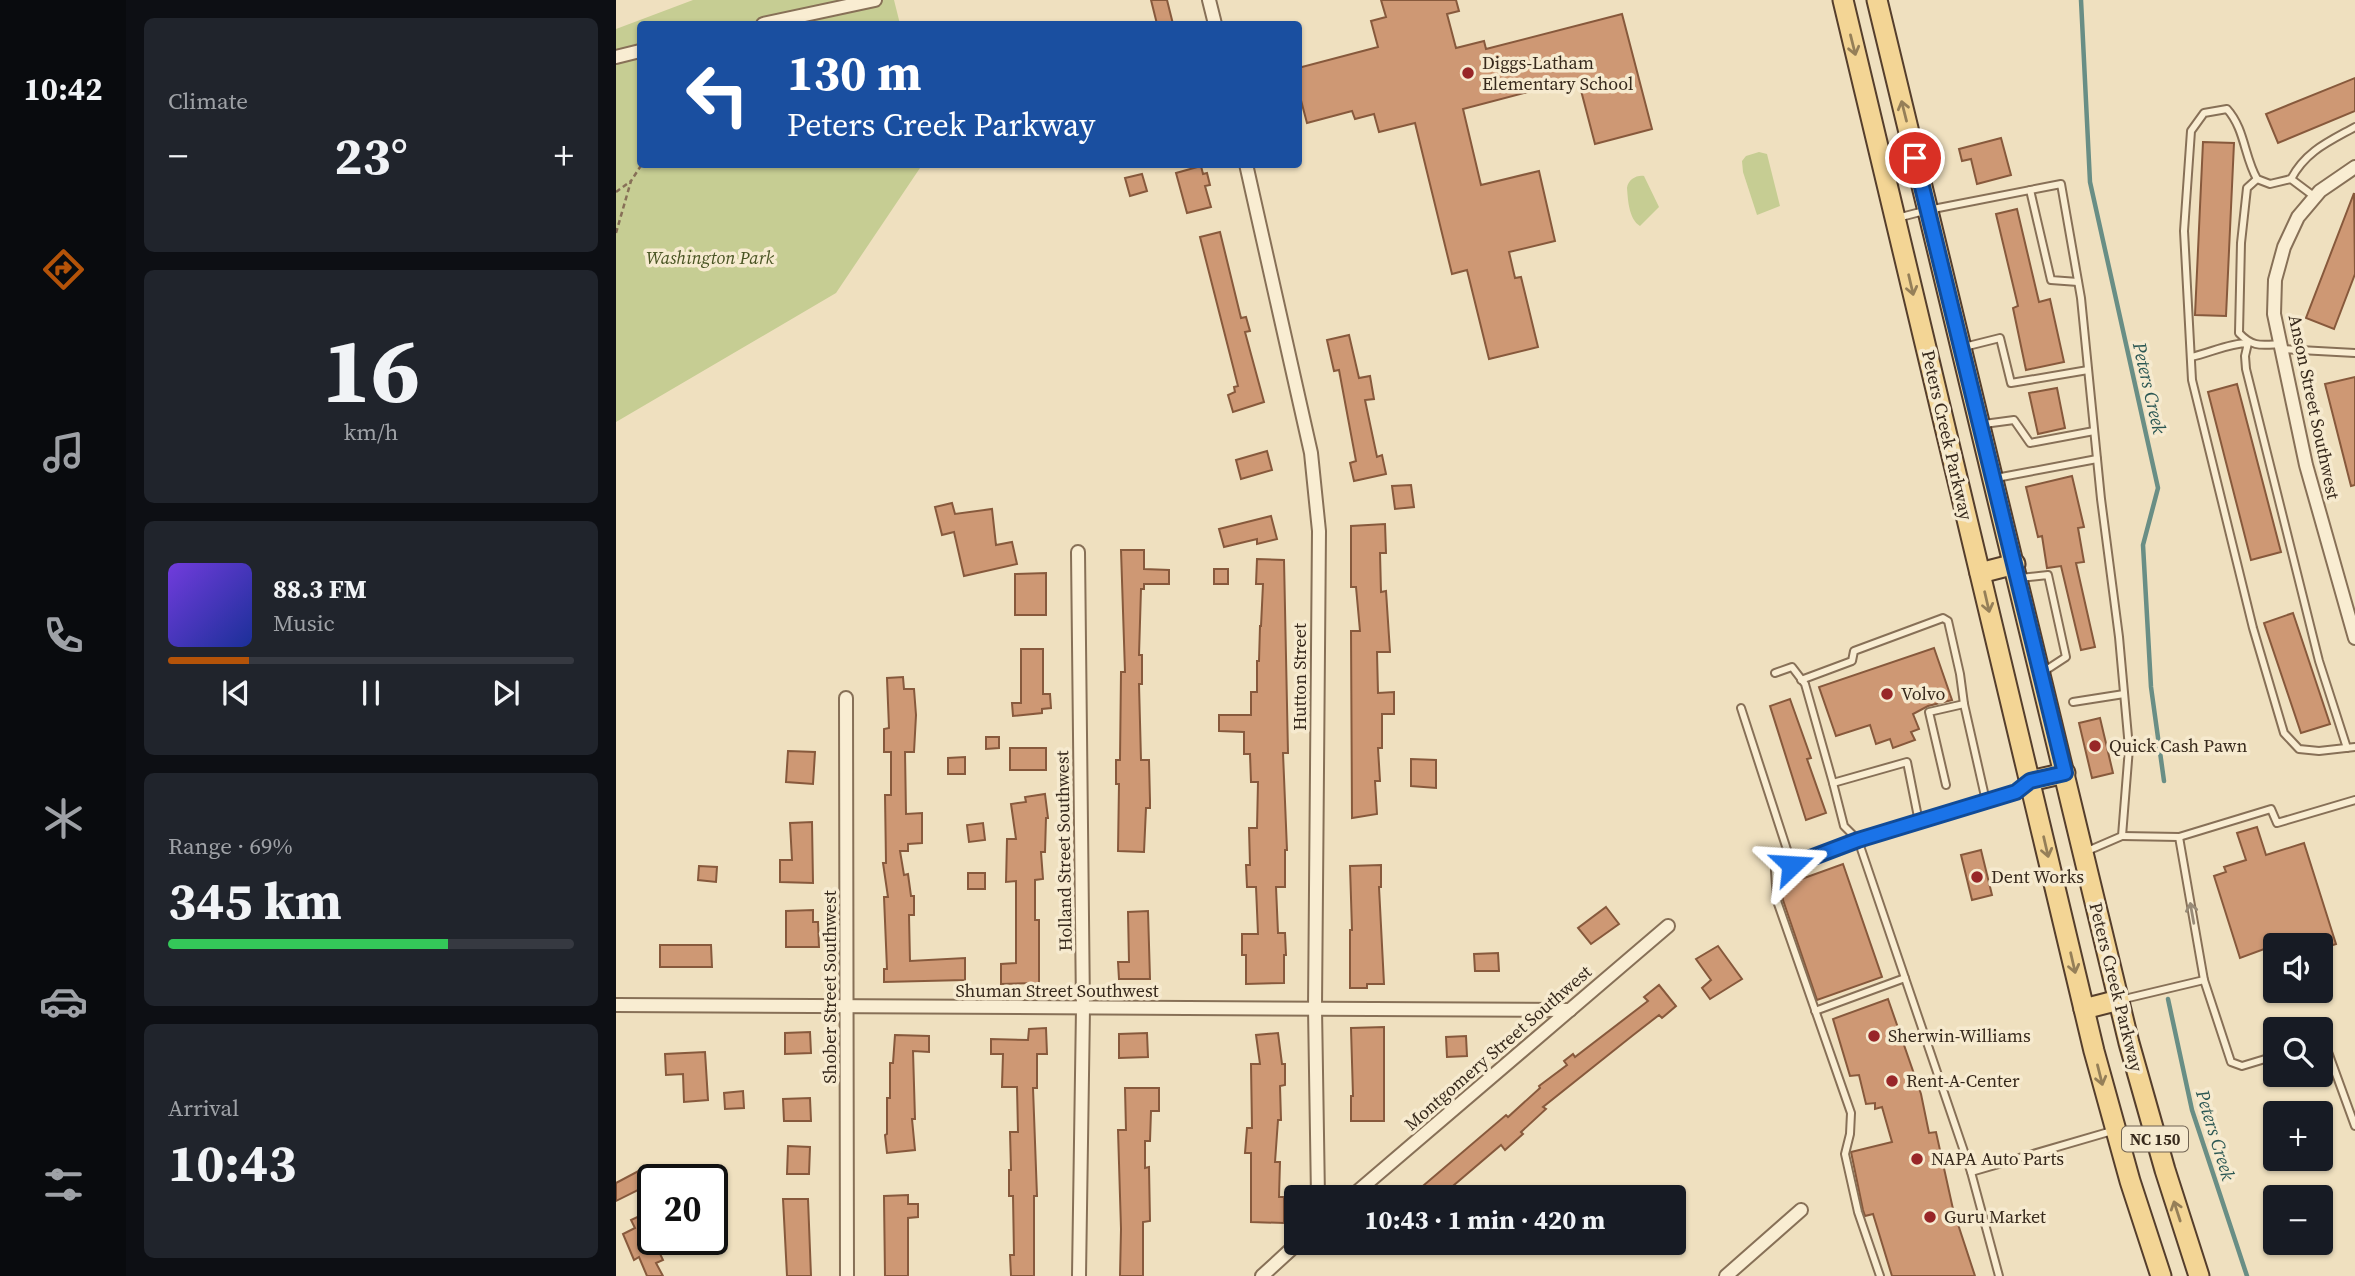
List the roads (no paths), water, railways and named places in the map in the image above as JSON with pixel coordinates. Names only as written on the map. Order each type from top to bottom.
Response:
[{"type":"main road","name":"Peters Creek Parkway","points":[[1843,0],[2084,1009],[2115,1130],[2161,1276]]},
{"type":"main road","name":"Peters Creek Parkway","points":[[1877,0],[2119,1000],[2150,1121],[2199,1276]]},
{"type":"main road","points":[[1980,573],[2016,571]]},
{"type":"main road","points":[[2030,781],[2065,773]]},
{"type":"main road","points":[[2084,1009],[2119,1000]]},
{"type":"street","points":[[777,21],[875,0]]},
{"type":"street","points":[[1209,0],[1213,21]]},
{"type":"street","points":[[616,57],[637,52]]},
{"type":"street","name":"Anson Street Southwest","points":[[2355,167],[2320,191],[2298,217],[2284,247],[2275,280],[2274,314],[2306,465],[2355,638]]},
{"type":"street","name":"Hutton Street","points":[[1247,168],[1311,453],[1319,531],[1315,1009],[1318,1185]]},
{"type":"street","name":"Holland Street Southwest","points":[[1078,552],[1083,1008],[1079,1276]]},
{"type":"street","name":"Shober Street Southwest","points":[[846,698],[847,1276]]},
{"type":"street","name":"Montgomery Street Southwest","points":[[1365,1185],[1668,926]]},
{"type":"street","name":"Shuman Street Southwest","points":[[616,1005],[1570,1010]]},
{"type":"street","points":[[1726,1276],[1801,1210]]},
{"type":"street","points":[[1262,1276],[1285,1255]]},
{"type":"lane","points":[[2248,343],[2246,369],[2319,661],[2351,748],[2319,751],[2299,749],[2284,733],[2253,628],[2192,380],[2184,231],[2191,131],[2204,113],[2227,109],[2238,121],[2248,162],[2257,179],[2270,184],[2291,179],[2299,164],[2314,150],[2355,127]]},
{"type":"lane","points":[[2248,343],[2239,333],[2241,243],[2247,188],[2257,179]]},
{"type":"lane","points":[[2291,179],[2315,197]]},
{"type":"lane","points":[[1895,219],[2061,184],[2078,282],[2124,694],[2129,748],[2122,836]]},
{"type":"lane","points":[[2030,190],[2051,280],[2078,282]]},
{"type":"lane","points":[[1962,348],[2000,338],[2011,383],[2088,370]]},
{"type":"lane","points":[[2191,357],[2237,343],[2355,354]]},
{"type":"lane","points":[[1980,425],[2014,419],[2030,443],[2094,431]]},
{"type":"lane","points":[[1994,478],[2097,459]]},
{"type":"lane","points":[[2016,571],[2048,575],[2066,657],[2041,673]]},
{"type":"lane","points":[[1801,680],[1852,661],[1854,650],[1943,618],[1948,621],[1986,801]]},
{"type":"lane","points":[[1775,673],[1792,667],[1805,684],[1844,826],[1858,840],[1971,1172],[1999,1276]]},
{"type":"lane","points":[[2073,702],[2124,694]]},
{"type":"lane","points":[[1946,785],[1929,712],[1964,704]]},
{"type":"lane","points":[[1741,708],[1792,865]]},
{"type":"lane","points":[[1833,783],[1907,762],[1919,822]]},
{"type":"lane","points":[[1880,1276],[1855,1200],[1845,1154],[1851,1113],[1777,901],[1775,871],[1858,840],[2016,792],[2030,781]]},
{"type":"lane","points":[[2084,853],[2122,836],[2179,837],[2271,809],[2277,823],[2355,800]]},
{"type":"lane","points":[[2179,837],[2204,980],[2231,1062],[2242,1066],[2263,1060]]},
{"type":"lane","points":[[1815,1012],[1905,978]]},
{"type":"lane","points":[[2119,1000],[2204,980]]},
{"type":"lane","points":[[2333,1065],[2355,1125]]},
{"type":"lane","points":[[1971,1172],[2115,1130]]},
{"type":"waterway","name":"Peters Creek","points":[[2081,0],[2090,182],[2158,488],[2143,545],[2151,687],[2164,781]]},
{"type":"waterway","name":"Peters Creek","points":[[2168,999],[2192,1110],[2247,1276]]},
{"type":"place","name":"Diggs-Latham Elementary School","points":[[1468,73]]},
{"type":"place","name":"Volvo","points":[[1887,694]]},
{"type":"place","name":"Quick Cash Pawn","points":[[2095,746]]},
{"type":"place","name":"Dent Works","points":[[1977,877]]},
{"type":"place","name":"Sherwin-Williams","points":[[1874,1036]]},
{"type":"place","name":"Rent-A-Center","points":[[1892,1081]]},
{"type":"place","name":"NAPA Auto Parts","points":[[1917,1159]]},
{"type":"place","name":"Guru Market","points":[[1930,1217]]},
{"type":"park label","name":"Washington Park","points":[[710,258]]}]
